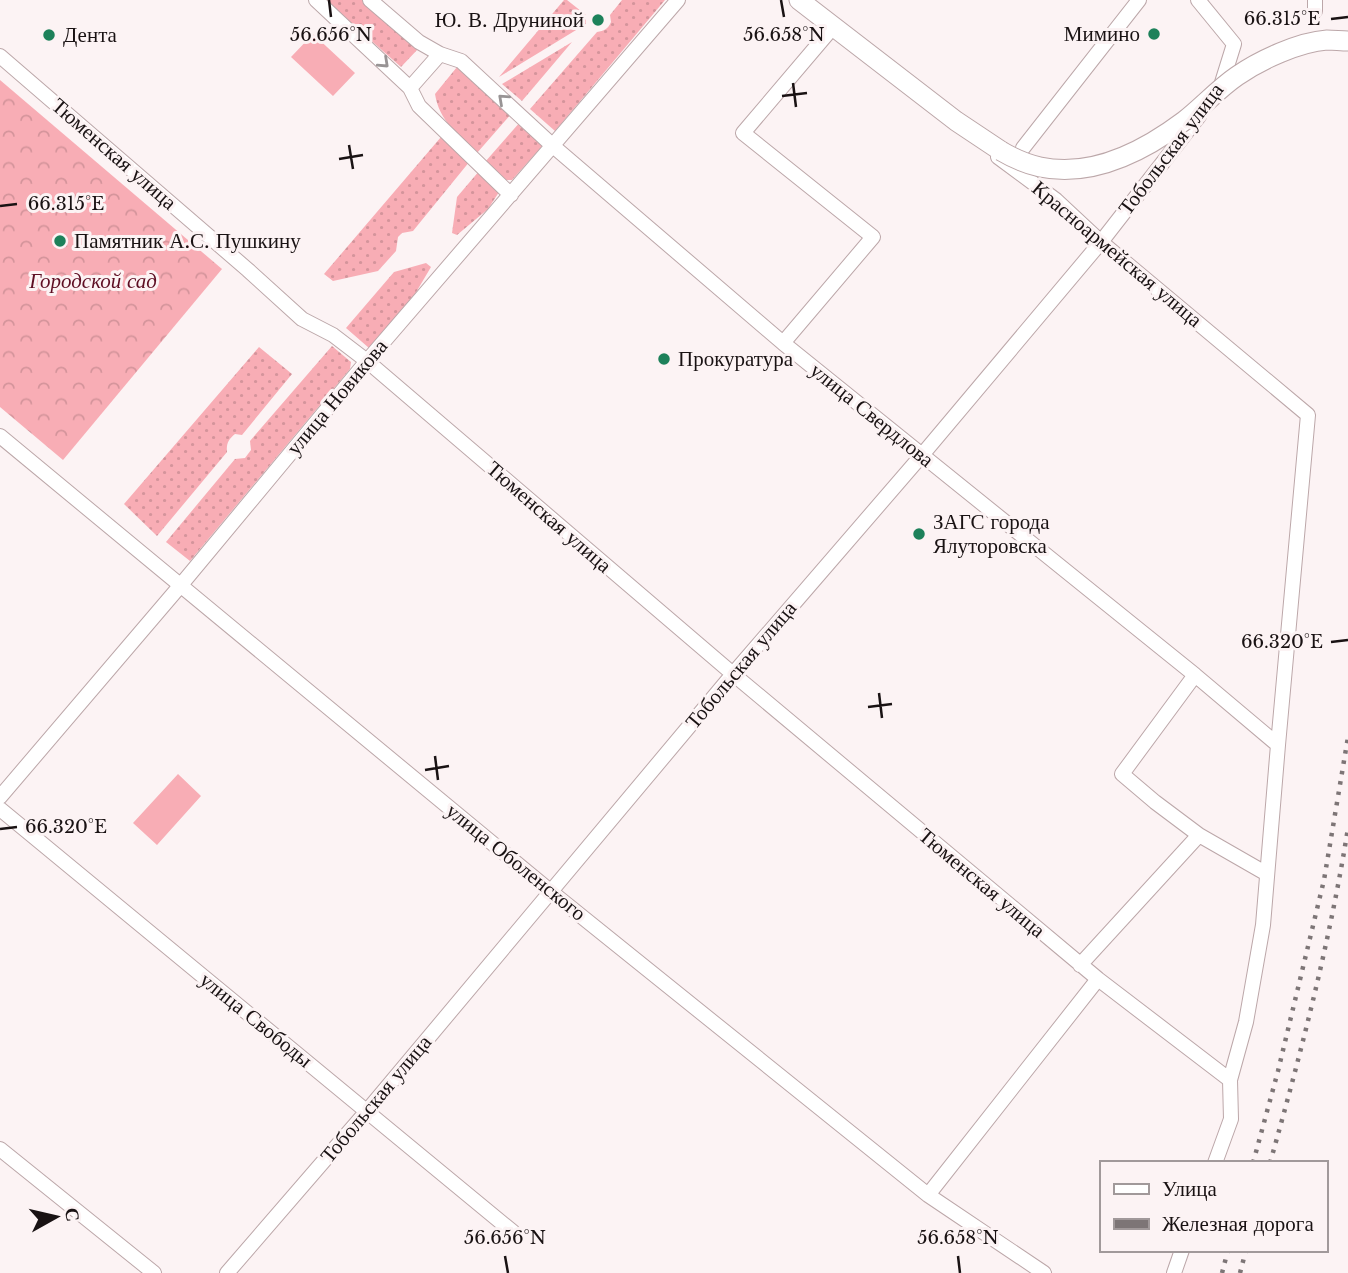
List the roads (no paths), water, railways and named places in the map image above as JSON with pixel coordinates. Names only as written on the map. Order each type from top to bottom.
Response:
[{"type":"street","points":[[316,0],[410,88],[419,106],[511,195]]},
{"type":"street","name":"улица Свердлова","points":[[370,0],[419,42],[440,54],[461,61],[553,146],[783,343],[1278,745]]},
{"type":"street","name":"улица Новикова","points":[[0,797],[180,586],[367,360],[678,0]]},
{"type":"street","name":"Красноармейская улица","points":[[799,0],[924,97],[1000,151],[1041,167],[1065,169],[1096,166],[1133,154],[1183,122],[1238,75],[1281,52],[1324,40],[1348,41]]},
{"type":"street","points":[[1023,148],[1139,0]]},
{"type":"street","name":"Тобольская улица","points":[[227,1273],[1101,242],[1220,89],[1234,44],[1198,0]]},
{"type":"street","points":[[783,343],[873,237],[743,133],[833,27]]},
{"type":"street","points":[[410,88],[440,54]]},
{"type":"street","name":"Тюменская улица","points":[[0,56],[302,319],[333,335],[367,360],[733,674],[1080,965],[1230,1080]]},
{"type":"street","name":"Красноармейская улица","points":[[924,97],[935,110],[1056,200],[1101,242],[1308,415],[1278,745]]},
{"type":"street","name":"улица Оболенского","points":[[0,436],[550,891],[928,1195],[1044,1273]]},
{"type":"street","points":[[1195,675],[1122,774],[1199,835],[1267,874]]},
{"type":"street","points":[[1216,1161],[1231,1119],[1230,1080],[1245,1022],[1263,925],[1278,745]]},
{"type":"street","name":"улица Свободы","points":[[0,809],[513,1232]]},
{"type":"street","points":[[1080,965],[1199,835]]},
{"type":"street","points":[[928,1195],[1098,979]]},
{"type":"street","points":[[0,1149],[154,1273]]},
{"type":"street","points":[[1174,1273],[1181,1252]]},
{"type":"railway","points":[[1254,1161],[1324,880],[1348,737]]},
{"type":"railway","points":[[1271,1161],[1314,997],[1348,828]]},
{"type":"railway","points":[[1222,1273],[1227,1252]]},
{"type":"railway","points":[[1240,1273],[1245,1252]]},
{"type":"place","name":"Ю. В. Друниной","points":[[598,20]]},
{"type":"place","name":"Мимино","points":[[1154,34]]},
{"type":"place","name":"Дента","points":[[49,35]]},
{"type":"place","name":"Памятник А.С. Пушкину","points":[[60,241]]},
{"type":"place","name":"Прокуратура","points":[[664,359]]},
{"type":"place","name":"ЗАГС города Ялуторовска","points":[[919,534]]},
{"type":"park label","name":"Городской сад","points":[[93,281]]}]
